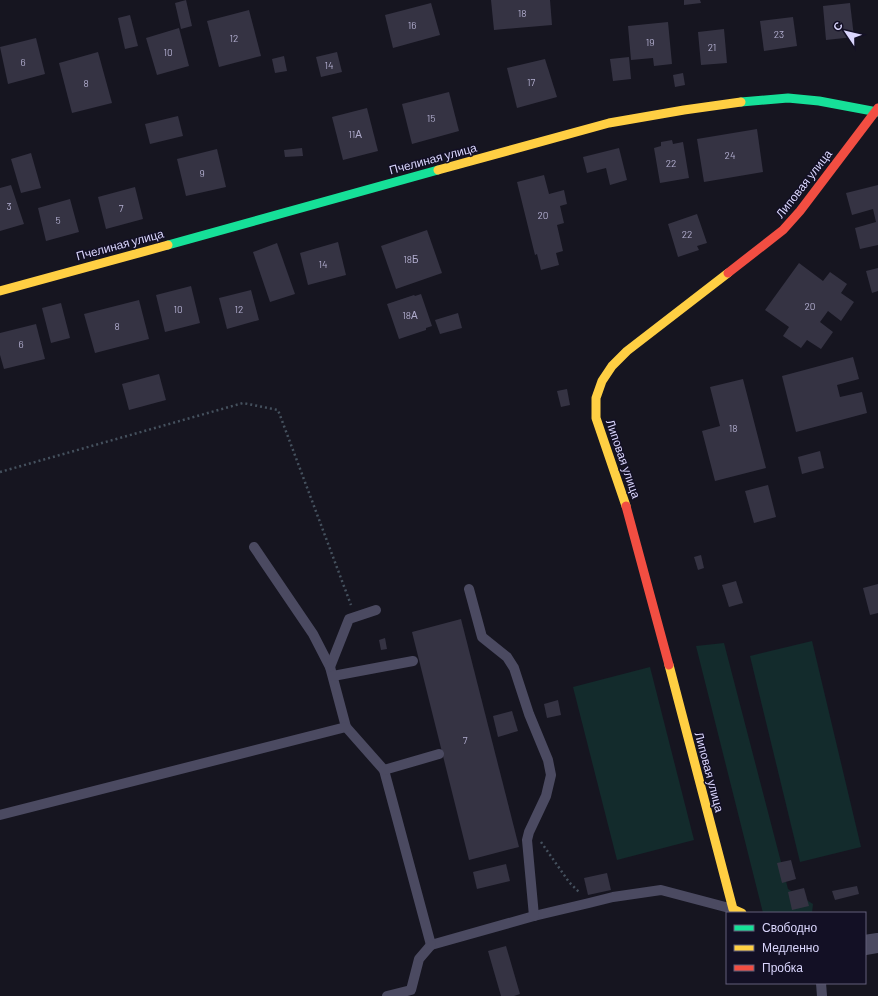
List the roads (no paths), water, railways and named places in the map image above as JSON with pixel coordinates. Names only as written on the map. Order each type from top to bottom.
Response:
[{"type":"street","name":"Пчелиная улица","points":[[0,291],[609,123],[684,110],[760,100],[788,98],[819,100],[877,110]]},
{"type":"street","name":"Липовая улица","points":[[733,908],[628,512],[596,418],[594,403],[598,389],[614,362],[783,230],[800,211],[877,110]]},
{"type":"street","points":[[733,908],[740,912]]},
{"type":"street","points":[[866,945],[878,943]]},
{"type":"lane","points":[[254,547],[313,634],[331,672],[346,727],[384,770],[431,944]]},
{"type":"lane","points":[[469,589],[482,637],[507,657],[514,668],[528,714],[548,760],[551,775],[546,796],[531,827],[527,840],[534,916]]},
{"type":"lane","points":[[331,672],[349,619],[376,610]]},
{"type":"lane","points":[[331,672],[413,662]]},
{"type":"lane","points":[[0,815],[346,727]]},
{"type":"lane","points":[[384,770],[438,754]]},
{"type":"lane","points":[[387,996],[411,990],[419,959],[431,944],[534,916],[612,897],[661,890],[733,908]]},
{"type":"lane","points":[[821,984],[822,996]]}]
